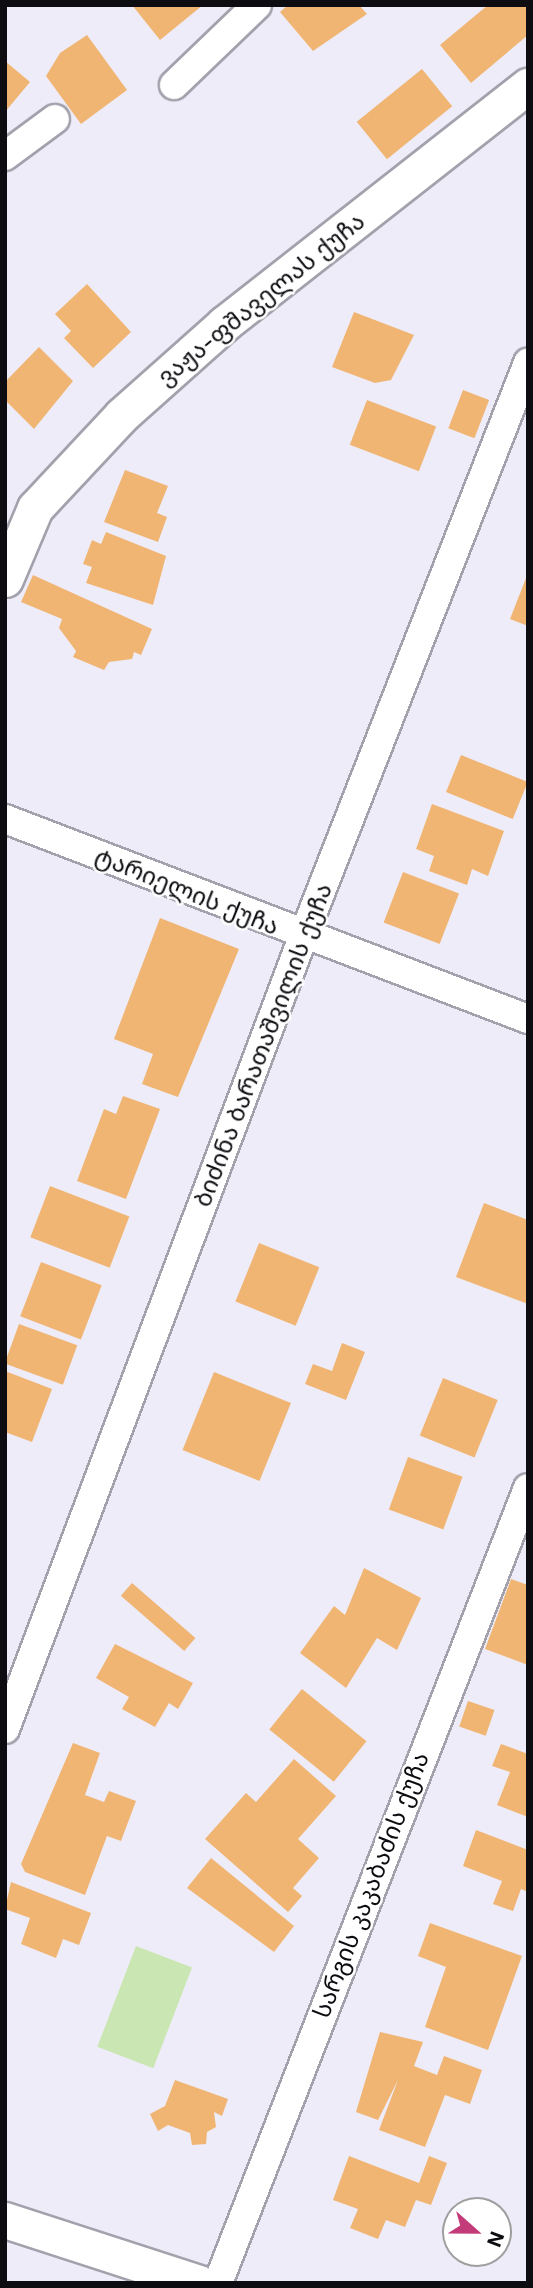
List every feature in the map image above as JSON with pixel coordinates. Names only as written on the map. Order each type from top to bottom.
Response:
[{"type":"street","points":[[174,85],[257,5]]},
{"type":"street","name":"ვაჟა-ფშაველას ქუჩა","points":[[20,516],[122,415],[223,324],[528,86]]},
{"type":"street","points":[[5,156],[55,118]]},
{"type":"street","name":"ბიძინა ბარათაშვილის ქუჩა","points":[[5,1729],[303,937],[528,363]]},
{"type":"street","points":[[5,579],[20,516]]},
{"type":"street","name":"ტარიელის ქუჩა","points":[[5,819],[303,937],[528,1019]]},
{"type":"street","name":"სარგის კაკაბაძის ქუჩა","points":[[218,2283],[528,1488]]},
{"type":"street","points":[[5,2220],[199,2283]]},
{"type":"green space","points":[[136,1946],[192,1968],[153,2068],[97,2047]]},
{"type":"building","points":[[132,5],[203,5],[160,40]]},
{"type":"building","points":[[288,5],[359,5],[367,14],[313,51],[280,12]]},
{"type":"building","points":[[488,5],[528,5],[528,35],[471,83],[440,45]]},
{"type":"building","points":[[87,35],[127,90],[81,124],[46,76],[60,53]]},
{"type":"building","points":[[5,61],[30,82],[5,112]]},
{"type":"building","points":[[422,69],[452,106],[387,159],[357,122]]},
{"type":"building","points":[[87,284],[131,332],[93,368],[64,338],[71,331],[55,314]]},
{"type":"building","points":[[354,312],[414,335],[391,380],[375,383],[332,367]]},
{"type":"building","points":[[39,347],[73,381],[34,429],[5,400],[5,382]]},
{"type":"building","points":[[463,390],[489,400],[474,438],[448,428]]},
{"type":"building","points":[[367,400],[436,427],[419,471],[350,445]]},
{"type":"building","points":[[125,470],[168,486],[157,513],[167,517],[158,542],[104,522]]},
{"type":"building","points":[[106,532],[166,556],[153,605],[86,583],[92,567],[83,564],[92,540],[101,544]]},
{"type":"building","points":[[528,573],[528,626],[510,619]]},
{"type":"building","points":[[33,575],[152,629],[141,655],[134,652],[132,659],[109,662],[104,670],[73,657],[76,651],[59,628],[62,619],[21,602]]},
{"type":"building","points":[[461,755],[528,782],[513,819],[446,792]]},
{"type":"building","points":[[432,804],[504,831],[488,876],[472,869],[467,885],[429,871],[434,856],[416,849]]},
{"type":"building","points":[[403,872],[459,894],[440,944],[384,922]]},
{"type":"building","points":[[160,918],[239,949],[178,1097],[142,1084],[153,1054],[114,1039]]},
{"type":"building","points":[[123,1096],[160,1109],[126,1199],[77,1181],[104,1109],[116,1114]]},
{"type":"building","points":[[50,1186],[129,1216],[110,1268],[30,1237]]},
{"type":"building","points":[[484,1203],[528,1220],[528,1304],[456,1277]]},
{"type":"building","points":[[259,1243],[319,1267],[296,1326],[235,1301]]},
{"type":"building","points":[[41,1262],[102,1285],[81,1339],[20,1316]]},
{"type":"building","points":[[19,1324],[77,1345],[63,1385],[5,1364]]},
{"type":"building","points":[[342,1343],[365,1352],[346,1400],[305,1384],[313,1364],[332,1371]]},
{"type":"building","points":[[5,1371],[52,1389],[32,1442],[5,1432]]},
{"type":"building","points":[[214,1372],[291,1403],[259,1481],[183,1450]]},
{"type":"building","points":[[443,1378],[498,1400],[474,1458],[420,1435]]},
{"type":"building","points":[[408,1457],[463,1477],[443,1529],[389,1510]]},
{"type":"building","points":[[364,1568],[421,1598],[397,1650],[377,1638],[346,1688],[300,1653],[334,1606],[345,1615]]},
{"type":"building","points":[[511,1579],[528,1585],[528,1665],[485,1649]]},
{"type":"building","points":[[132,1583],[195,1638],[184,1651],[121,1596]]},
{"type":"building","points":[[115,1644],[193,1683],[178,1709],[169,1703],[155,1727],[122,1709],[129,1697],[96,1678]]},
{"type":"building","points":[[302,1689],[367,1741],[334,1782],[269,1729]]},
{"type":"building","points":[[468,1701],[494,1710],[486,1736],[459,1727]]},
{"type":"building","points":[[73,1743],[100,1753],[85,1795],[104,1802],[109,1791],[136,1801],[121,1841],[107,1836],[85,1895],[25,1872],[21,1864]]},
{"type":"building","points":[[501,1744],[528,1754],[528,1817],[497,1805],[510,1772],[492,1766]]},
{"type":"building","points":[[294,1759],[336,1796],[298,1839],[319,1858],[293,1888],[302,1896],[288,1912],[205,1839],[246,1793],[256,1802]]},
{"type":"building","points":[[476,1830],[528,1850],[528,1892],[521,1889],[513,1911],[493,1904],[502,1881],[463,1866]]},
{"type":"building","points":[[211,1858],[294,1926],[274,1952],[187,1888]]},
{"type":"building","points":[[11,1882],[91,1913],[79,1945],[63,1939],[56,1958],[21,1944],[30,1918],[5,1909]]},
{"type":"building","points":[[430,1923],[522,1956],[488,2050],[425,2027],[446,1967],[418,1956]]},
{"type":"building","points":[[380,2032],[423,2042],[414,2066],[437,2075],[444,2056],[482,2070],[470,2104],[445,2095],[425,2147],[379,2130],[398,2080],[378,2120],[356,2112]]},
{"type":"building","points":[[175,2080],[228,2099],[222,2116],[214,2112],[216,2127],[207,2132],[206,2144],[192,2145],[190,2133],[168,2125],[158,2131],[150,2114],[165,2106]]},
{"type":"building","points":[[349,2156],[419,2183],[429,2156],[447,2163],[431,2205],[416,2200],[405,2227],[386,2220],[378,2239],[350,2228],[358,2209],[333,2200]]}]
